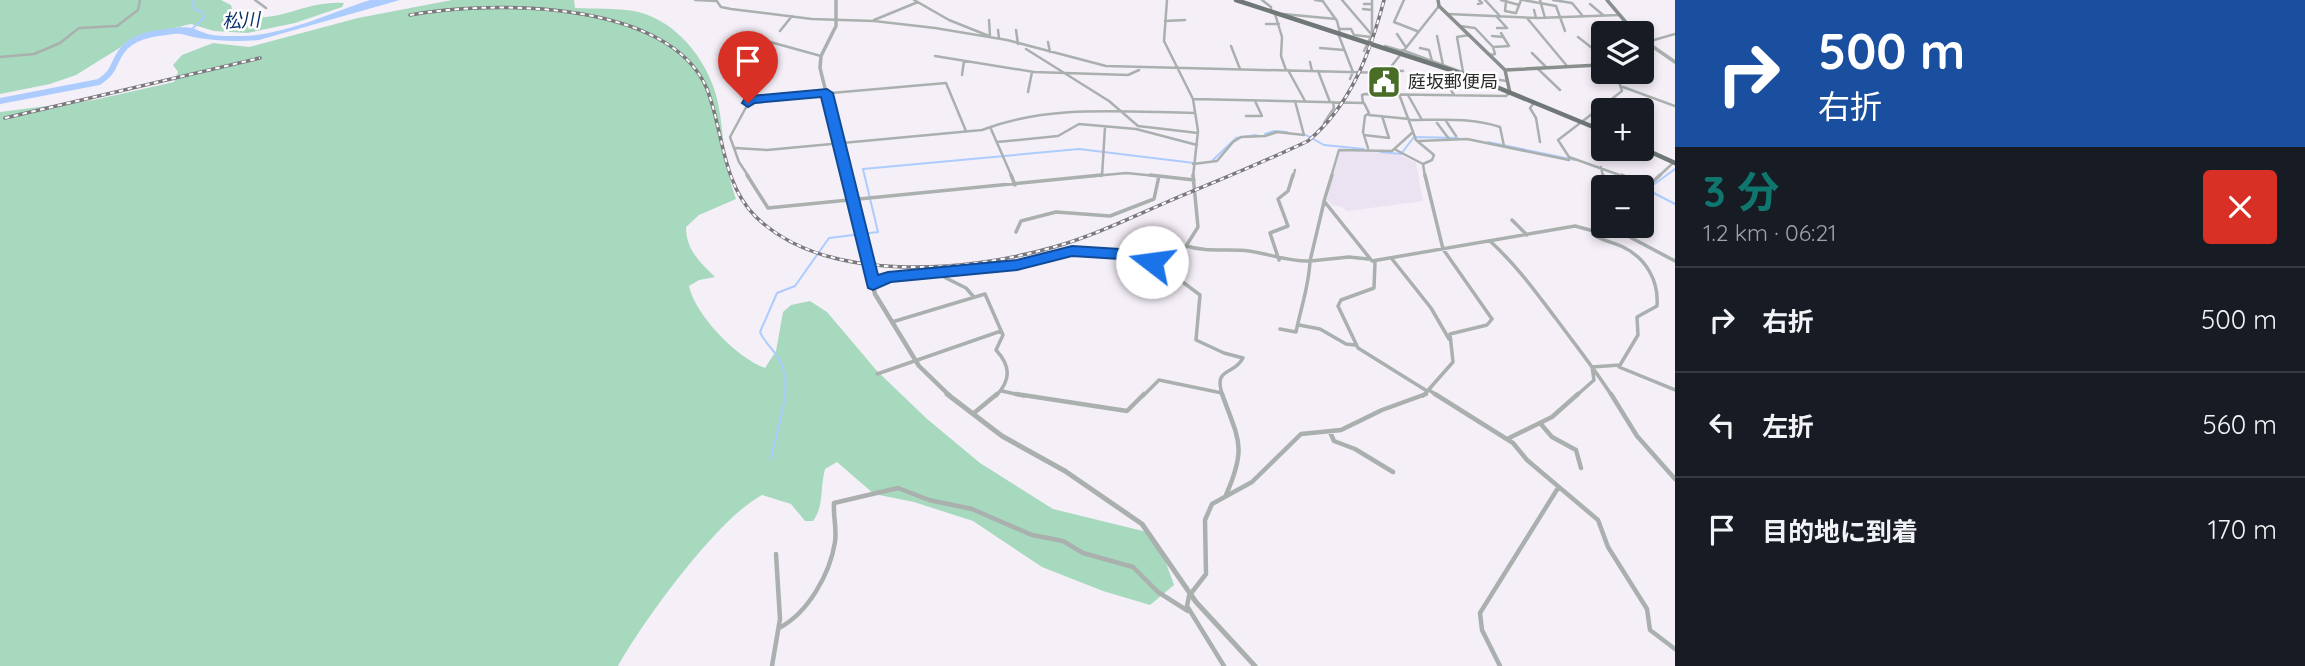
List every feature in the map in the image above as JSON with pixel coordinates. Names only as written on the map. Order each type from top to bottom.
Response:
[{"type":"main road","points":[[1236,0],[1400,52],[1510,91],[1591,126]]},
{"type":"main road","points":[[1438,0],[1439,6],[1505,70],[1510,91]]},
{"type":"main road","points":[[1608,0],[1625,21]]},
{"type":"main road","points":[[1505,70],[1591,64]]},
{"type":"main road","points":[[1654,153],[1674,162]]},
{"type":"street","points":[[0,57],[34,54],[60,43],[78,28],[112,27],[130,18],[138,10],[140,0]]},
{"type":"street","points":[[254,0],[266,8]]},
{"type":"street","points":[[695,0],[717,1],[724,8],[837,21],[874,21],[999,38],[1095,65],[1140,69],[1403,71]]},
{"type":"street","points":[[836,0],[837,21],[821,56],[820,68],[873,285],[877,298],[892,322],[916,360],[937,386],[1002,436],[1059,467],[1137,519],[1149,530],[1190,594],[1255,666]]},
{"type":"street","points":[[1167,0],[1164,41],[1175,68],[1193,99],[1198,133],[1194,164],[1198,227],[1178,265],[1181,281],[1200,295],[1196,340],[1224,353],[1243,358],[1240,364],[1226,370],[1221,376],[1222,393],[1239,440],[1239,465],[1226,495]]},
{"type":"street","points":[[1262,0],[1275,14],[1282,37],[1281,60],[1305,102]]},
{"type":"street","points":[[1315,0],[1322,0],[1336,19],[1343,50],[1353,72],[1350,79]]},
{"type":"street","points":[[1342,0],[1372,36]]},
{"type":"street","points":[[1404,0],[1394,22],[1417,31]]},
{"type":"street","points":[[1485,0],[1507,28],[1497,27]]},
{"type":"street","points":[[1518,17],[1516,13],[1522,0],[1572,3],[1583,17]]},
{"type":"street","points":[[874,21],[916,1],[950,20],[990,37]]},
{"type":"street","points":[[1516,13],[1505,11],[1504,1],[1519,5]]},
{"type":"street","points":[[1364,4],[1372,2],[1372,36],[1364,51]]},
{"type":"street","points":[[1541,2],[1545,18]]},
{"type":"street","points":[[1555,2],[1566,31]]},
{"type":"street","points":[[1590,4],[1604,16]]},
{"type":"street","points":[[1387,72],[1400,52],[1439,6]]},
{"type":"street","points":[[1363,9],[1372,10]]},
{"type":"street","points":[[1534,10],[1536,18]]},
{"type":"street","points":[[1275,14],[1336,19]]},
{"type":"street","points":[[1448,14],[1527,18],[1620,15]]},
{"type":"street","points":[[780,31],[792,16]]},
{"type":"street","points":[[1527,18],[1567,66]]},
{"type":"street","points":[[989,20],[990,37]]},
{"type":"street","points":[[1165,21],[1185,20]]},
{"type":"street","points":[[1266,24],[1279,24]]},
{"type":"street","points":[[1460,26],[1475,28],[1493,47],[1495,54],[1488,55]]},
{"type":"street","points":[[1340,33],[1351,29],[1354,35],[1372,36]]},
{"type":"street","points":[[998,30],[999,38]]},
{"type":"street","points":[[1016,30],[1018,44]]},
{"type":"street","points":[[1396,34],[1405,46]]},
{"type":"street","points":[[1654,39],[1675,34]]},
{"type":"street","points":[[1492,36],[1502,35],[1509,47],[1493,47]]},
{"type":"street","points":[[1437,36],[1443,65]]},
{"type":"street","points":[[1463,72],[1457,37],[1469,36]]},
{"type":"street","points":[[1578,37],[1591,46]]},
{"type":"street","points":[[821,56],[762,40],[728,43],[750,100],[731,136],[741,165],[768,208],[1132,173],[1194,180]]},
{"type":"street","points":[[1048,42],[1050,52]]},
{"type":"street","points":[[1231,46],[1240,69]]},
{"type":"street","points":[[1363,103],[1363,95],[1506,96],[1510,91],[1385,46]]},
{"type":"street","points":[[1026,47],[1126,113],[1138,128],[1197,145]]},
{"type":"street","points":[[1320,48],[1343,50]]},
{"type":"street","points":[[1420,48],[1429,50],[1432,61]]},
{"type":"street","points":[[1654,48],[1675,62]]},
{"type":"street","points":[[1532,53],[1546,67]]},
{"type":"street","points":[[935,56],[1032,72],[1128,75],[1140,69]]},
{"type":"street","points":[[962,75],[964,61]]},
{"type":"street","points":[[1310,62],[1312,71]]},
{"type":"street","points":[[1332,66],[1335,72]]},
{"type":"street","points":[[1538,68],[1560,90]]},
{"type":"street","points":[[1318,71],[1334,108],[1324,123]]},
{"type":"street","points":[[1028,92],[1032,72]]},
{"type":"street","points":[[1387,72],[1399,94],[1415,137],[1434,155],[1432,160],[1423,164]]},
{"type":"street","points":[[1441,73],[1454,95]]},
{"type":"street","points":[[1493,83],[1493,79],[1507,81]]},
{"type":"street","points":[[750,100],[946,83],[966,131]]},
{"type":"street","points":[[1619,175],[1569,157],[1557,139],[1621,92],[1620,84]]},
{"type":"street","points":[[1621,87],[1675,106]]},
{"type":"street","points":[[1408,94],[1422,120]]},
{"type":"street","points":[[1193,99],[1363,103],[1367,106],[1363,135],[1368,148]]},
{"type":"street","points":[[1246,116],[1262,116],[1255,100]]},
{"type":"street","points":[[1194,164],[1217,161],[1233,142],[1241,137],[1265,136],[1276,132],[1304,135],[1295,101]]},
{"type":"street","points":[[1535,103],[1530,107],[1536,117],[1540,142]]},
{"type":"street","points":[[735,148],[762,151],[966,131],[990,128],[1011,119],[1063,112],[1195,113]]},
{"type":"street","points":[[1367,115],[1498,126],[1504,146]]},
{"type":"street","points":[[1363,135],[1389,138],[1382,116]]},
{"type":"street","points":[[1446,121],[1456,136]]},
{"type":"street","points":[[1437,123],[1449,139]]},
{"type":"street","points":[[997,142],[1058,136],[1078,124],[1198,133]]},
{"type":"street","points":[[1102,176],[1105,127]]},
{"type":"street","points":[[990,128],[1015,185]]},
{"type":"street","points":[[1436,135],[1439,140]]},
{"type":"street","points":[[1398,150],[1415,137],[1504,146],[1569,160],[1569,157]]},
{"type":"street","points":[[1280,329],[1296,332],[1301,306],[1309,286],[1310,261],[1319,215],[1339,149],[1368,148],[1398,150],[1423,164],[1443,250],[1492,319],[1487,325],[1455,331],[1449,339]]},
{"type":"street","points":[[1654,181],[1674,162]]},
{"type":"street","points":[[1601,167],[1604,175]]},
{"type":"street","points":[[1279,260],[1270,234],[1288,225],[1278,199],[1289,190],[1294,170]]},
{"type":"street","points":[[1016,232],[1021,220],[1051,213],[1106,217],[1120,213],[1154,199],[1159,176]]},
{"type":"street","points":[[1324,202],[1372,261],[1374,288],[1344,298],[1338,306],[1355,345],[1368,356],[1507,439],[1527,460],[1549,476],[1558,488],[1598,520],[1608,547],[1647,609],[1650,630],[1675,649]]},
{"type":"street","points":[[1512,220],[1527,234]]},
{"type":"street","points":[[1187,246],[1200,250],[1249,251],[1279,260],[1310,261],[1349,257],[1372,261],[1575,226],[1591,233]]},
{"type":"street","points":[[1599,238],[1625,248],[1647,266],[1659,296],[1656,309],[1637,317],[1638,335],[1618,366]]},
{"type":"street","points":[[1632,238],[1675,261]]},
{"type":"street","points":[[1490,241],[1520,269],[1593,366],[1637,436],[1675,479]]},
{"type":"street","points":[[873,285],[888,277],[1021,264],[1077,251],[1120,254],[1155,263],[1178,265]]},
{"type":"street","points":[[1224,666],[1187,604],[1190,594],[1200,585],[1206,574],[1206,514],[1215,501],[1252,482],[1301,434],[1330,432],[1356,425],[1382,410],[1417,399],[1428,391],[1453,362],[1449,339],[1431,308],[1392,259]]},
{"type":"street","points":[[938,274],[965,288],[973,296]]},
{"type":"street","points":[[892,322],[985,294],[1003,336],[996,350],[1006,360],[1006,384],[972,414]]},
{"type":"street","points":[[1298,325],[1320,329],[1346,344],[1355,345]]},
{"type":"street","points":[[877,374],[1001,331]]},
{"type":"street","points":[[1593,366],[1618,366],[1675,390]]},
{"type":"street","points":[[1507,439],[1560,411],[1591,383],[1593,366]]},
{"type":"street","points":[[1002,390],[1029,397],[1125,411],[1131,409],[1159,380],[1222,393]]},
{"type":"street","points":[[1540,423],[1552,437],[1576,450],[1581,468]]},
{"type":"street","points":[[1330,432],[1332,440],[1355,449],[1393,472]]},
{"type":"street","points":[[779,628],[793,621],[828,568],[836,532],[834,503],[894,488],[972,509],[1032,535],[1063,541],[1083,553],[1133,567],[1158,592],[1181,609],[1190,612]]},
{"type":"street","points":[[1500,666],[1483,631],[1480,606],[1491,598],[1538,524],[1545,505],[1558,488]]},
{"type":"street","points":[[772,666],[779,628],[779,565],[776,554]]},
{"type":"shaded area","points":[[1344,149],[1401,155],[1416,163],[1423,201],[1347,211],[1332,205],[1327,200],[1340,151]]},
{"type":"green space","points":[[0,0],[221,0],[231,5],[234,15],[250,18],[277,15],[316,5],[344,3],[342,7],[295,23],[247,33],[214,31],[191,24],[174,28],[134,39],[76,75],[50,84],[0,94]]},
{"type":"green space","points":[[452,0],[574,0],[575,8],[627,10],[651,16],[680,36],[703,64],[717,97],[727,167],[736,199],[699,215],[686,227],[691,249],[715,277],[699,280],[689,286],[699,310],[708,322],[742,355],[765,368],[776,351],[783,312],[791,305],[810,301],[827,312],[877,371],[926,418],[980,463],[1053,509],[1147,532],[1161,549],[1174,585],[1150,605],[1103,591],[1042,567],[973,521],[914,502],[874,494],[837,462],[825,469],[820,503],[813,521],[805,521],[791,504],[762,495],[724,525],[663,598],[618,666],[0,666],[0,112],[94,100],[174,82],[178,72],[173,65],[182,55],[213,43],[249,47],[358,18]]},
{"type":"water","points":[[370,0],[400,0],[259,40],[221,40],[171,33],[185,27],[219,36],[260,34],[292,27]]},
{"type":"waterway","points":[[192,0],[194,9],[203,12],[205,17],[193,28]]},
{"type":"waterway","name":"松川","points":[[0,101],[99,82],[113,68],[121,52],[133,41],[148,35],[181,30]]},
{"type":"waterway","points":[[1265,134],[1274,131],[1287,132]]},
{"type":"waterway","points":[[1213,160],[1236,138],[1256,135]]},
{"type":"waterway","points":[[1306,135],[1324,145],[1364,149]]},
{"type":"waterway","points":[[1380,152],[1401,154],[1414,137],[1458,138]]},
{"type":"waterway","points":[[1488,142],[1575,160]]},
{"type":"waterway","points":[[771,460],[785,399],[784,375],[779,359],[760,332],[777,293],[795,286],[829,238],[878,232],[863,169],[1079,149],[1194,163]]},
{"type":"waterway","points":[[1654,184],[1675,169]]},
{"type":"waterway","points":[[1654,193],[1675,204]]},
{"type":"railway","points":[[410,15],[445,10],[531,8],[576,13],[619,23],[657,38],[687,60],[707,89],[736,188],[755,216],[784,238],[819,253],[857,263],[898,267],[980,262],[1019,256],[1069,243],[1308,141],[1336,111],[1357,77],[1384,0]]},
{"type":"railway","points":[[5,118],[260,58]]},
{"type":"place","name":"庭坂郵便局","points":[[1384,82]]},
{"type":"route","points":[[748,103],[750,100],[827,93],[873,285],[888,277],[1017,265],[1072,251],[1120,254],[1152,262]]}]
